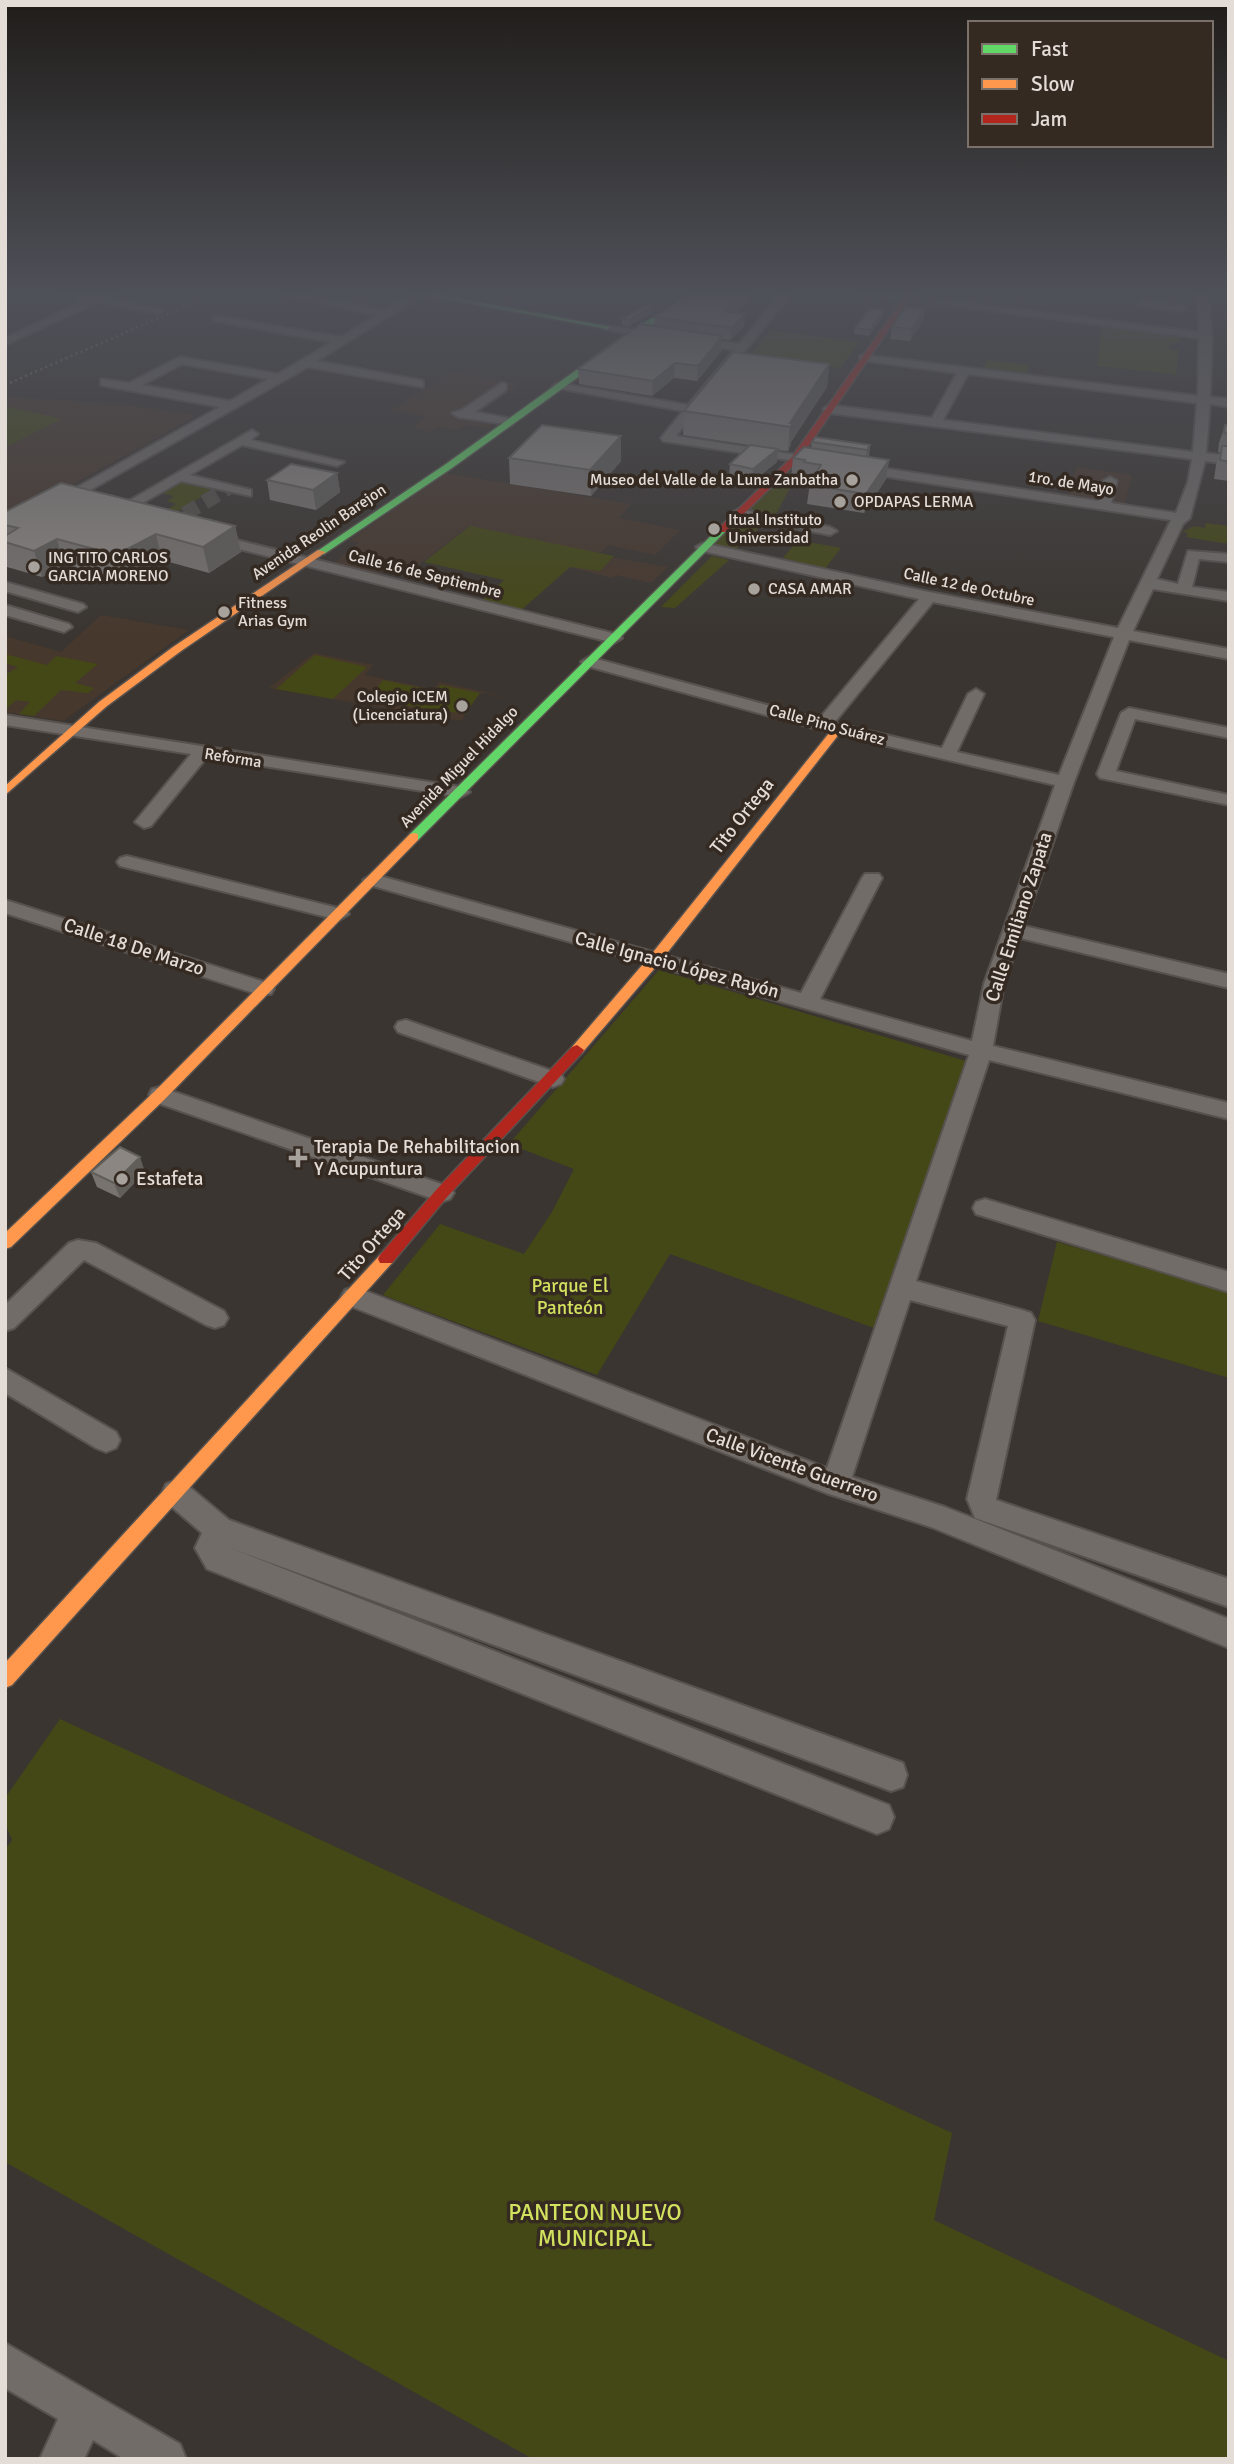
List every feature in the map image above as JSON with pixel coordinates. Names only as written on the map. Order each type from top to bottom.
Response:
[{"type":"main road","name":"Avenida Reolin Barejon","points":[[5,792],[71,731],[177,649],[449,466],[528,408]]},
{"type":"main road","name":"Avenida Miguel Hidalgo","points":[[5,1244],[160,1095],[703,547],[794,459],[829,409]]},
{"type":"main road","name":"Tito Ortega","points":[[5,1678],[354,1297],[442,1193],[553,1079],[654,960],[831,727]]},
{"type":"street","points":[[5,534],[227,408]]},
{"type":"street","points":[[469,408],[461,413],[508,422]]},
{"type":"street","points":[[686,408],[692,409]]},
{"type":"street","points":[[936,422],[944,408]]},
{"type":"street","name":"Calle Emiliano Zapata","points":[[836,1484],[904,1288],[981,1051],[994,984],[1065,782],[1122,635],[1176,524],[1183,518],[1198,457],[1203,408]]},
{"type":"street","name":"1ro. de Mayo","points":[[692,409],[667,438],[1183,518]]},
{"type":"street","points":[[829,409],[1229,460]]},
{"type":"street","points":[[134,502],[246,437],[337,462]]},
{"type":"street","points":[[178,476],[246,493]]},
{"type":"street","points":[[1102,506],[1110,481]]},
{"type":"street","points":[[65,500],[90,507]]},
{"type":"street","points":[[739,513],[831,531]]},
{"type":"street","name":"Calle 16 de Septiembre","points":[[196,534],[614,638]]},
{"type":"street","name":"Calle 12 de Octubre","points":[[703,547],[929,597],[1229,654]]},
{"type":"street","points":[[1185,590],[1193,554],[1229,558]]},
{"type":"street","points":[[1149,580],[1155,585],[1229,597]]},
{"type":"street","points":[[5,586],[78,607]]},
{"type":"street","name":"Tito Ortega","points":[[831,727],[929,597]]},
{"type":"street","points":[[5,610],[64,627]]},
{"type":"street","name":"Calle Pino Suárez","points":[[589,662],[831,727],[1065,782]]},
{"type":"street","points":[[947,755],[976,694]]},
{"type":"street","points":[[1229,733],[1129,713],[1106,774],[1229,800]]},
{"type":"street","name":"Reforma","points":[[5,720],[461,792]]},
{"type":"street","points":[[1084,735],[1117,742]]},
{"type":"street","points":[[144,822],[201,753]]},
{"type":"street","points":[[127,862],[340,914]]},
{"type":"street","points":[[808,1001],[872,878]]},
{"type":"street","name":"Calle Ignacio López Rayón","points":[[373,880],[981,1051],[1229,1111]]},
{"type":"street","name":"Calle 18 De Marzo","points":[[5,906],[264,989]]},
{"type":"street","points":[[1014,930],[1229,981]]},
{"type":"street","points":[[406,1027],[553,1079]]},
{"type":"street","points":[[160,1095],[442,1193]]},
{"type":"street","points":[[985,1208],[1229,1282]]},
{"type":"street","points":[[5,1321],[78,1250],[87,1250],[215,1318]]},
{"type":"street","points":[[904,1288],[1023,1320],[984,1483],[981,1499],[985,1509],[1229,1593]]},
{"type":"street","name":"Calle Vicente Guerrero","points":[[354,1297],[836,1484],[934,1516],[1229,1633]]},
{"type":"street","points":[[5,1379],[106,1440]]},
{"type":"street","points":[[176,1493],[219,1528],[891,1775]]},
{"type":"street","points":[[219,1528],[210,1548],[217,1559],[877,1817]]},
{"type":"street","points":[[5,2364],[165,2459]]},
{"type":"street","points":[[61,2459],[85,2411]]},
{"type":"shaded area","points":[[5,408],[147,408],[198,415],[5,522]]},
{"type":"shaded area","points":[[487,408],[473,418],[495,423],[488,429],[465,425],[456,431],[438,427],[430,432],[412,428],[427,417],[391,410]]},
{"type":"shaded area","points":[[1076,467],[1132,475],[1124,505],[1068,497]]},
{"type":"shaded area","points":[[445,473],[631,504],[619,518],[680,530],[655,555],[608,545],[598,555],[668,567],[651,583],[616,575],[612,578],[569,567],[587,553],[469,526],[415,568],[393,562],[375,575],[333,564],[358,543],[350,540]]},
{"type":"shaded area","points":[[101,615],[189,630],[63,721],[5,712],[5,636],[61,652]]},
{"type":"shaded area","points":[[314,653],[373,665],[365,675],[433,689],[440,682],[485,692],[529,705],[485,693],[473,695],[462,721],[269,688]]},
{"type":"green space","points":[[5,408],[62,419],[5,447]]},
{"type":"green space","points":[[789,473],[797,474],[778,511],[729,555],[707,550]]},
{"type":"green space","points":[[179,482],[213,490],[175,513],[165,511],[176,504],[167,501],[174,496],[160,493]]},
{"type":"green space","points":[[1206,523],[1229,526],[1229,544],[1186,537],[1188,533],[1182,532],[1194,526],[1205,528]]},
{"type":"green space","points":[[470,526],[614,556],[600,571],[570,567],[519,612],[480,602],[504,580],[424,562]]},
{"type":"green space","points":[[798,540],[841,548],[825,569],[783,558]]},
{"type":"green space","points":[[712,556],[729,560],[675,608],[661,607]]},
{"type":"green space","points":[[5,654],[47,665],[56,656],[98,664],[75,683],[94,688],[88,693],[61,690],[34,716],[19,714],[30,702],[16,700],[5,710],[5,675],[18,667],[5,663]]},
{"type":"green space","points":[[315,655],[367,667],[333,699],[276,689]]},
{"type":"green space","points":[[383,680],[434,691],[441,685],[480,693],[465,714],[367,700]]},
{"type":"green space","name":"Parque El Panteón","points":[[659,970],[966,1061],[874,1328],[670,1254],[597,1375],[383,1295],[440,1224],[524,1254],[552,1212],[574,1169],[509,1144]]},
{"type":"green space","points":[[1057,1242],[1229,1292],[1229,1378],[1038,1321]]},
{"type":"green space","name":"PANTEON NUEVO MUNICIPAL","points":[[60,1719],[952,2133],[934,2220],[1229,2361],[1229,2459],[533,2459],[5,2162],[5,1850],[12,1840],[5,1823],[5,1798]]},
{"type":"building","points":[[687,408],[800,408],[790,427],[684,411]]},
{"type":"building","points":[[542,425],[621,436],[590,470],[509,458]]},
{"type":"building","points":[[1225,425],[1229,425],[1229,434],[1224,433]]},
{"type":"building","points":[[815,437],[870,445],[867,450],[812,442]]},
{"type":"building","points":[[750,445],[778,449],[753,469],[730,464]]},
{"type":"building","points":[[1222,446],[1229,446],[1229,462],[1220,460]]},
{"type":"building","points":[[804,447],[889,460],[866,494],[809,485],[821,465],[793,458]]},
{"type":"building","points":[[291,464],[337,473],[313,490],[267,480]]},
{"type":"building","points":[[61,483],[235,526],[203,547],[156,534],[116,555],[57,539],[34,551],[5,542],[5,536],[18,528],[5,525],[5,512]]},
{"type":"building","points":[[120,1147],[140,1157],[114,1183],[91,1172]]},
{"type":"tunnel","points":[[165,526],[228,488]]},
{"type":"traffic: fast","points":[[321,552],[530,408]]},
{"type":"traffic: fast","points":[[414,837],[722,530]]},
{"type":"traffic: slow","points":[[5,792],[103,704],[177,649],[321,552]]},
{"type":"traffic: slow","points":[[577,1050],[655,959],[838,729]]},
{"type":"traffic: slow","points":[[5,1243],[160,1095],[414,837]]},
{"type":"traffic: slow","points":[[5,1678],[386,1259]]},
{"type":"traffic: jam","points":[[722,530],[795,459],[831,408]]},
{"type":"traffic: jam","points":[[386,1259],[442,1193],[577,1050]]},
{"type":"place","name":"Museo del Valle de la Luna Zanbatha","points":[[852,480]]},
{"type":"place","name":"OPDAPAS LERMA","points":[[840,502]]},
{"type":"place","name":"Itual Instituto Universidad","points":[[714,529]]},
{"type":"place","name":"ING TITO CARLOS GARCIA MORENO","points":[[34,567]]},
{"type":"place","name":"CASA AMAR","points":[[754,589]]},
{"type":"place","name":"Fitness Arias Gym","points":[[224,612]]},
{"type":"place","name":"Colegio ICEM (Licenciatura)","points":[[462,706]]},
{"type":"place","name":"Terapia De Rehabilitacion Y Acupuntura","points":[[298,1158]]},
{"type":"place","name":"Estafeta","points":[[122,1179]]}]
